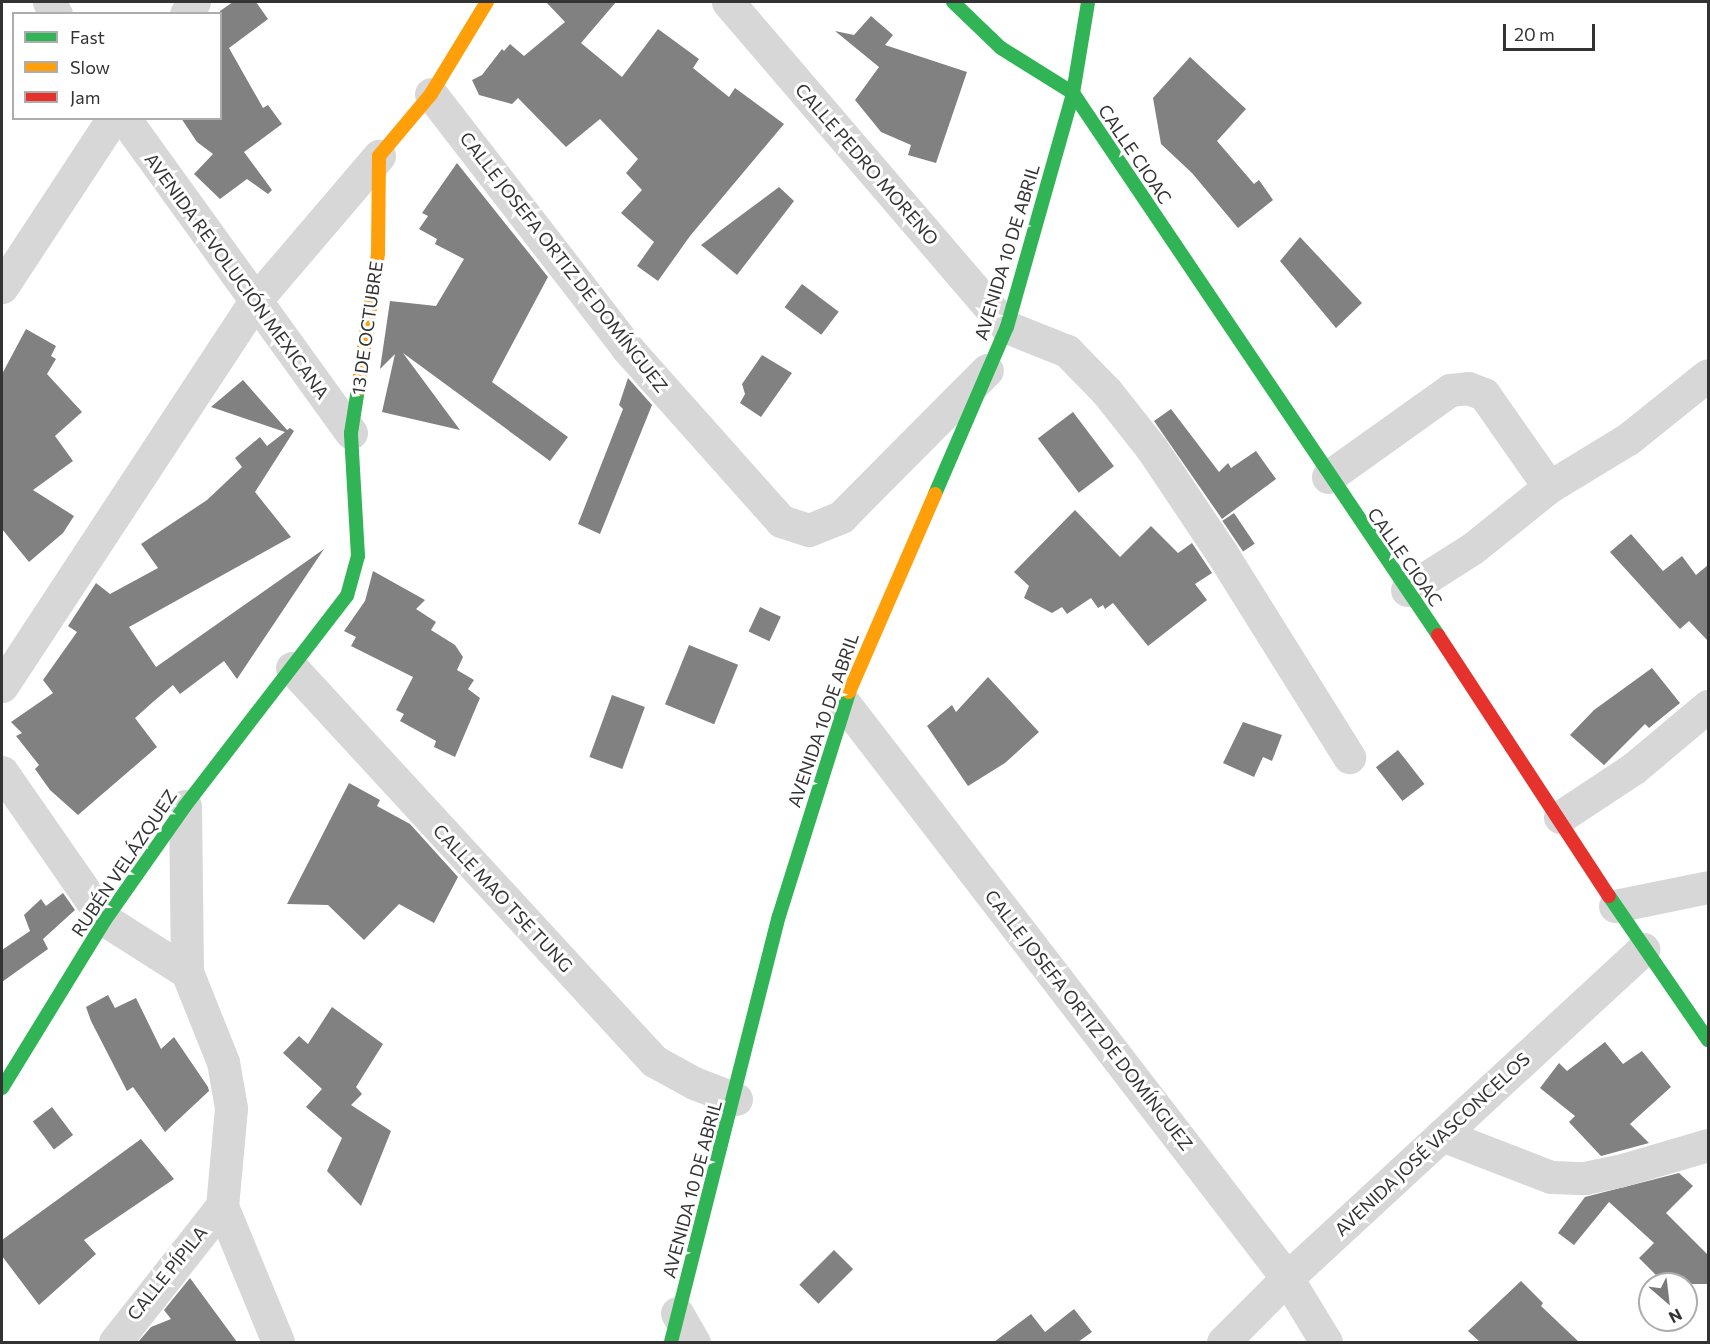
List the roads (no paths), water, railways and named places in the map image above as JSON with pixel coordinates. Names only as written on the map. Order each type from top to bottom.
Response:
[{"type":"street","points":[[2,686],[255,301],[432,94],[487,2]]},
{"type":"street","name":"CALLE PEDRO MORENO","points":[[728,2],[1007,327]]},
{"type":"street","points":[[953,2],[1001,48],[1074,93]]},
{"type":"street","name":"AVENIDA 10 DE ABRIL","points":[[674,1328],[736,1099],[779,915],[844,703],[1007,327],[1074,93],[1088,2]]},
{"type":"street","name":"CALLE CIOAC","points":[[1074,93],[1328,477],[1560,817],[1643,949],[1708,1040]]},
{"type":"street","name":"CALLE JOSEFA ORTIZ DE DOMÍNGUEZ","points":[[432,94],[627,348],[781,521],[809,530],[841,517],[987,370]]},
{"type":"street","points":[[2,287],[113,120]]},
{"type":"street","name":"AVENIDA REVOLUCIÓN MEXICANA","points":[[125,120],[351,433]]},
{"type":"street","name":"13 DE OCTUBRE","points":[[292,668],[346,596],[358,556],[351,433],[378,253],[379,156]]},
{"type":"street","points":[[1007,327],[1067,351],[1113,400],[1152,449],[1221,552],[1348,757]]},
{"type":"street","points":[[1407,590],[1473,548],[1549,487],[1628,439],[1708,375]]},
{"type":"street","points":[[1328,477],[1450,390],[1468,388],[1484,394],[1549,487]]},
{"type":"street","name":"RUBÉN VELÁZQUEZ","points":[[2,1088],[105,920],[185,806],[292,668]]},
{"type":"street","name":"CALLE MAO TSE TUNG","points":[[292,668],[654,1062],[694,1083],[736,1099]]},
{"type":"street","name":"CALLE JOSEFA ORTIZ DE DOMÍNGUEZ","points":[[844,703],[1287,1278],[1326,1342]]},
{"type":"street","points":[[1560,817],[1634,768],[1708,706]]},
{"type":"street","points":[[2,772],[105,920],[187,972]]},
{"type":"street","points":[[185,806],[187,972],[223,1062],[231,1108],[222,1206],[278,1342]]},
{"type":"street","points":[[1616,906],[1708,887]]},
{"type":"street","name":"AVENIDA JOSÉ VASCONCELOS","points":[[1223,1342],[1287,1278],[1643,949]]},
{"type":"street","points":[[1442,1135],[1551,1177],[1585,1178],[1619,1171],[1708,1145]]},
{"type":"street","name":"CALLE PÍPILA","points":[[115,1342],[222,1206]]},
{"type":"street","points":[[674,1328],[694,1342]]}]
